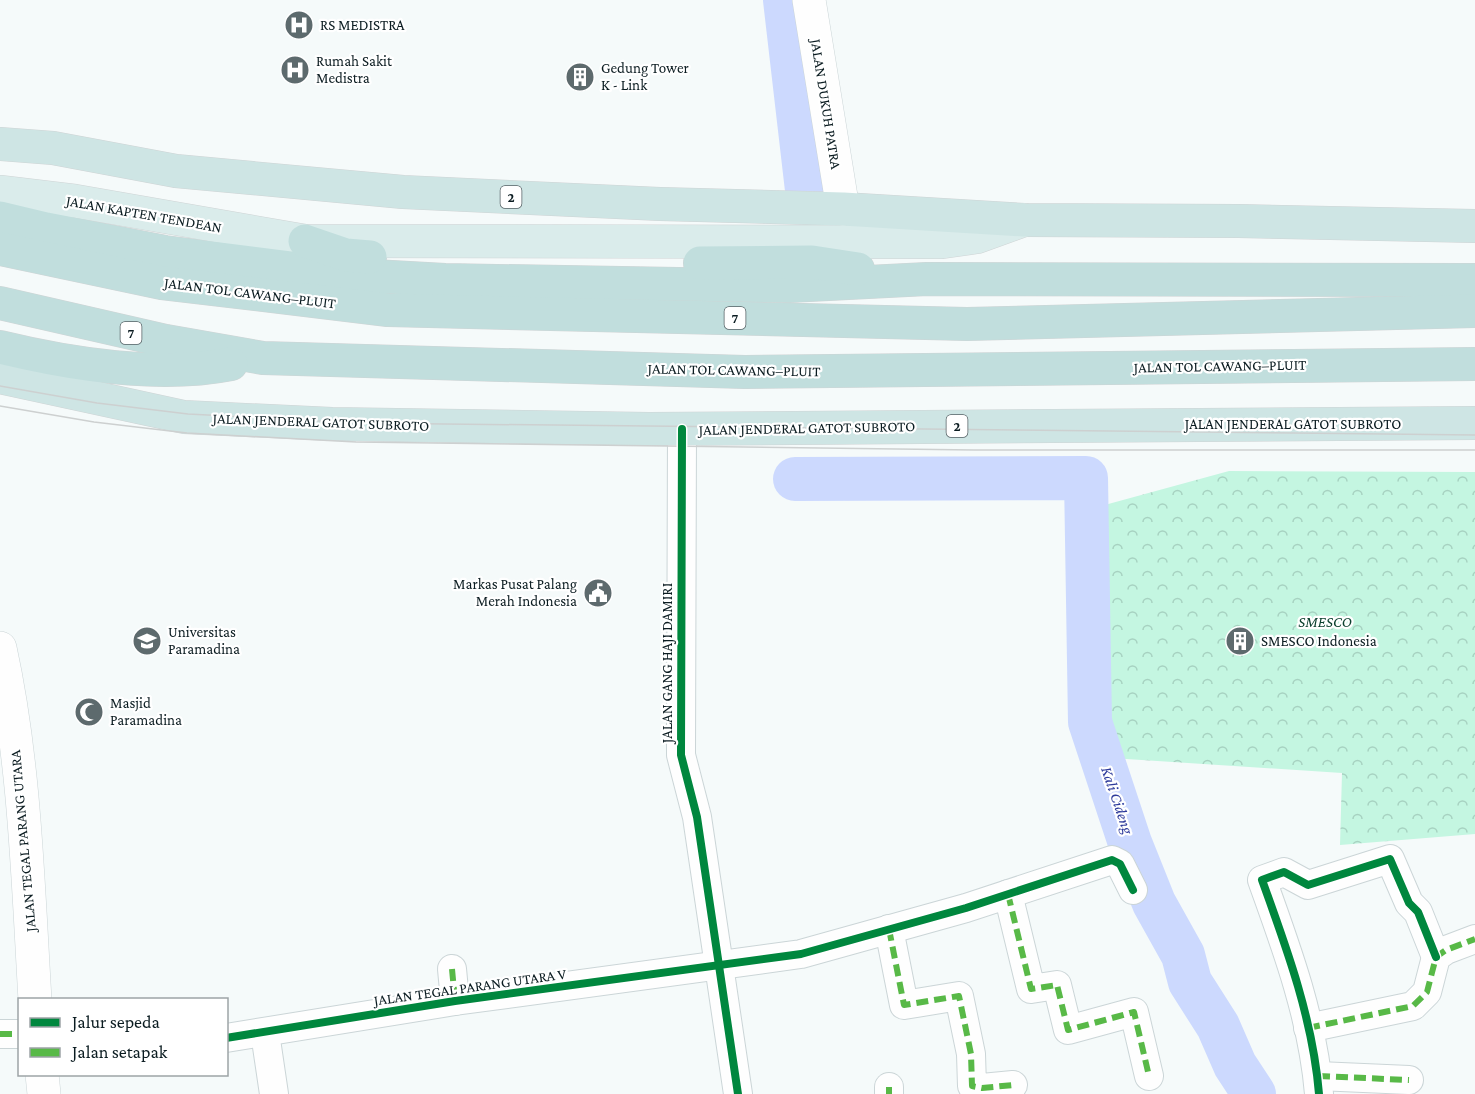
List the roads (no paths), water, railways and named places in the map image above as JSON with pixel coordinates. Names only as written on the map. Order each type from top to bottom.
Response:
[{"type":"highway","name":"2","points":[[0,144],[53,148],[176,171],[403,192],[648,204],[843,209],[1024,220],[1238,221],[1475,226]]},
{"type":"highway","points":[[0,218],[46,230],[165,252],[338,274],[445,280],[789,286],[927,279],[1475,280]]},
{"type":"highway","points":[[296,240],[346,255],[357,256],[529,266],[812,262],[927,279]]},
{"type":"highway","name":"JALAN TOL CAWANG–PLUIT","points":[[0,249],[162,283],[388,310],[967,324],[1475,311]]},
{"type":"highway","name":"JALAN TOL CAWANG–PLUIT","points":[[0,303],[166,341],[263,358],[745,372],[1475,364]]},
{"type":"highway","points":[[0,347],[113,366],[168,369],[220,366],[263,358]]},
{"type":"highway","name":"JALAN JENDERAL GATOT SUBROTO","points":[[0,377],[184,417],[332,424],[682,429],[1475,423]]},
{"type":"main road","name":"JALAN KAPTEN TENDEAN","points":[[0,192],[75,201],[296,240]]},
{"type":"main road","points":[[296,240],[942,242],[976,237],[1024,220]]},
{"type":"street","name":"JALAN DUKUH PATRA","points":[[809,0],[843,209]]},
{"type":"street","name":"JALAN GANG HAJI DAMIRI","points":[[682,429],[681,755],[697,817],[738,1094]]},
{"type":"street","name":"JALAN TEGAL PARANG UTARA","points":[[0,648],[8,685],[25,845],[35,998]]},
{"type":"street","points":[[1308,1028],[1413,1006],[1427,992],[1436,957],[1418,912],[1409,903],[1390,859],[1308,885],[1284,872],[1262,880],[1291,961],[1308,1028],[1319,1085],[1409,1080]]},
{"type":"street","name":"JALAN TEGAL PARANG UTARA V","points":[[228,1038],[455,1001],[801,954],[1008,894],[1112,860],[1120,864],[1133,890]]},
{"type":"street","points":[[1008,894],[1031,988],[1057,985],[1068,1030],[1134,1012],[1149,1076]]},
{"type":"street","points":[[889,929],[903,1005],[959,996],[971,1054],[972,1086],[982,1089],[1013,1085]]},
{"type":"street","points":[[1436,957],[1446,950],[1475,939]]},
{"type":"street","points":[[452,969],[455,1001]]},
{"type":"street","points":[[265,1033],[274,1094]]},
{"type":"street","points":[[0,1034],[18,1034]]},
{"type":"street","points":[[42,1076],[44,1094]]},
{"type":"waterway","points":[[785,0],[807,190]]},
{"type":"waterway","name":"Kali Cideng","points":[[795,479],[1086,478],[1090,722],[1130,843],[1154,903],[1183,955],[1190,982],[1218,1026],[1235,1065],[1254,1094]]},
{"type":"tram line","points":[[0,386],[97,403],[188,414],[357,423],[1475,435]]},
{"type":"tram line","points":[[0,406],[94,422],[187,433],[356,442],[974,450],[1475,450]]},
{"type":"place","name":"RS MEDISTRA","points":[[299,25]]},
{"type":"place","name":"Rumah Sakit Medistra","points":[[295,70]]},
{"type":"place","name":"Gedung Tower K - Link","points":[[580,77]]},
{"type":"place","name":"Markas Pusat Palang Merah Indonesia","points":[[598,593]]},
{"type":"place","name":"Universitas Paramadina","points":[[147,641]]},
{"type":"place","name":"SMESCO Indonesia","points":[[1240,641]]},
{"type":"place","name":"Masjid Paramadina","points":[[89,712]]},
{"type":"park label","name":"SMESCO","points":[[1325,622]]}]
